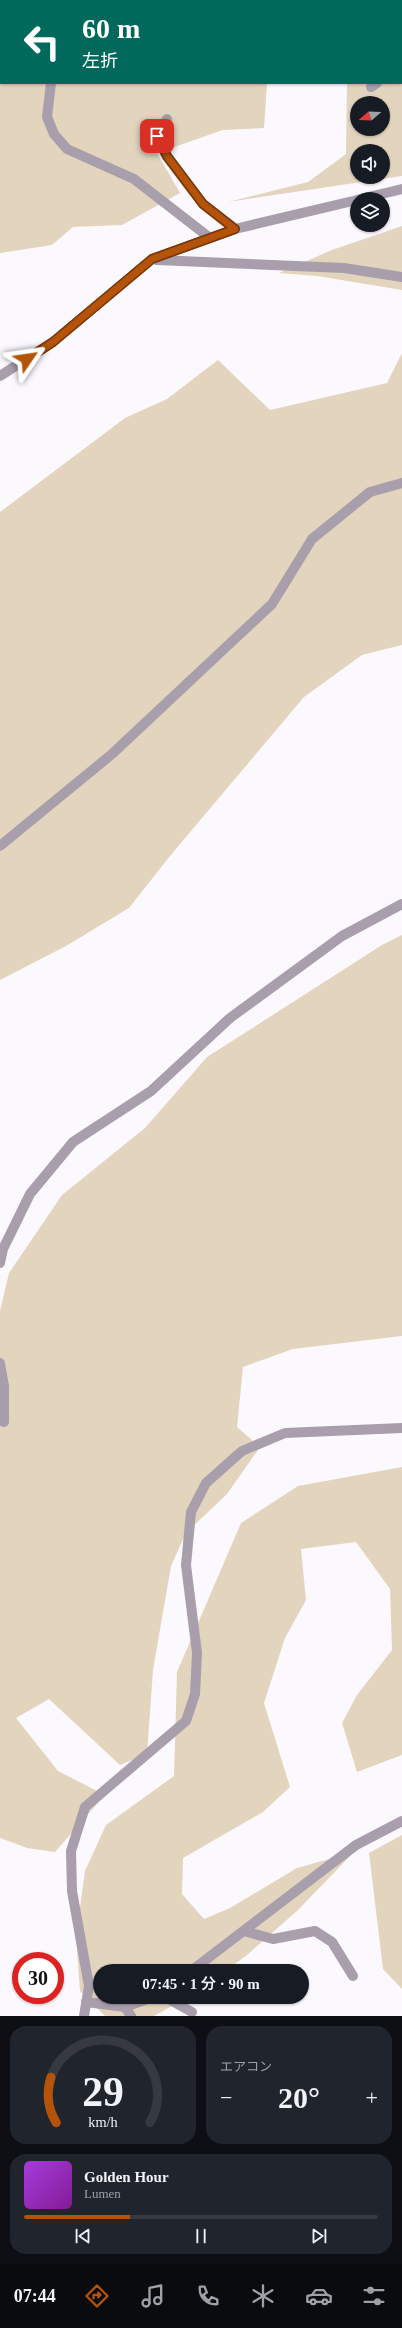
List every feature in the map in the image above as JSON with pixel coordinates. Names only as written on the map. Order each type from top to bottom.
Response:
[{"type":"street","points":[[51,84],[47,117],[54,134],[67,149],[134,179],[210,238]]},
{"type":"street","points":[[167,119],[157,136],[167,156],[203,204],[235,229]]},
{"type":"street","points":[[389,192],[402,189]]},
{"type":"street","points":[[0,376],[53,342],[152,259],[235,229],[350,201]]},
{"type":"street","points":[[152,259],[344,268],[402,277]]},
{"type":"street","points":[[0,846],[112,754],[272,604],[312,539],[370,492],[402,483]]},
{"type":"street","points":[[0,1263],[3,1249],[30,1194],[73,1142],[151,1091],[230,1018],[342,936],[402,904]]},
{"type":"street","points":[[0,1363],[4,1386],[4,1422],[0,1420]]},
{"type":"street","points":[[84,2016],[89,1986],[72,1891],[71,1851],[85,1807],[186,1721],[195,1694],[197,1653],[186,1565],[191,1512],[206,1483],[242,1451],[285,1433],[402,1428]]},
{"type":"street","points":[[200,1964],[356,1845],[402,1821]]},
{"type":"street","points":[[244,1931],[273,1939],[315,1931],[332,1942],[353,1976]]},
{"type":"street","points":[[86,2002],[125,2007],[133,2004]]},
{"type":"street","points":[[178,2004],[192,2012]]},
{"type":"street","points":[[125,2007],[131,2016]]},
{"type":"shaded area","points":[[0,84],[267,84],[264,128],[223,130],[157,153],[180,193],[122,225],[73,227],[52,245],[0,253]]},
{"type":"shaded area","points":[[347,84],[402,84],[402,176],[390,178],[390,144],[350,144],[350,184],[228,202],[308,182],[346,154]]},
{"type":"shaded area","points":[[402,226],[402,290],[317,276],[279,273],[332,250],[384,232],[390,232],[390,230]]},
{"type":"shaded area","points":[[402,353],[402,645],[362,655],[304,697],[170,856],[129,908],[66,946],[0,980],[0,512],[125,418],[167,399],[218,360],[270,410],[387,383]]},
{"type":"shaded area","points":[[402,935],[402,1336],[293,1349],[243,1367],[237,1427],[260,1447],[227,1494],[186,1533],[171,1566],[153,1670],[147,1754],[120,1765],[49,1699],[16,1718],[58,1771],[105,1795],[55,1852],[27,1848],[0,1838],[0,1311],[9,1273],[62,1195],[145,1128],[207,1057],[382,945]]},
{"type":"shaded area","points":[[402,1467],[402,1755],[357,1772],[342,1723],[357,1695],[392,1650],[390,1589],[356,1542],[301,1549],[306,1600],[285,1638],[264,1703],[290,1787],[263,1812],[183,1858],[182,1894],[204,1919],[230,1908],[297,1868],[354,1852],[298,1910],[235,1964],[93,1964],[93,2004],[80,1991],[76,1936],[85,1871],[106,1825],[174,1776],[177,1672],[241,1523],[298,1486]]},
{"type":"shaded area","points":[[402,1835],[402,1989],[383,1969],[369,1853]]},
{"type":"shaded area","points":[[93,2004],[175,2004],[154,2016],[105,2016]]},
{"type":"route","points":[[27,359],[53,342],[152,259],[235,229],[203,204],[167,156],[157,136]]}]
